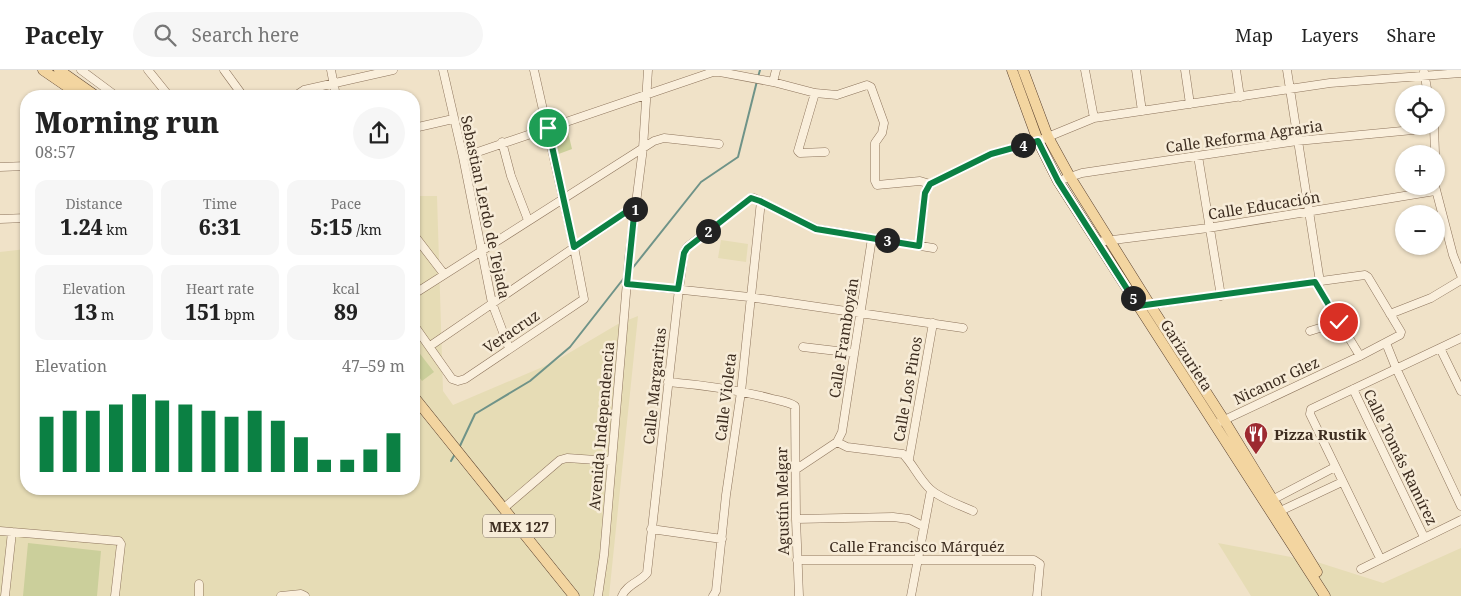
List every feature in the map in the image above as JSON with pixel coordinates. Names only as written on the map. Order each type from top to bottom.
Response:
[{"type":"main road","points":[[43,70],[72,90]]},
{"type":"main road","points":[[59,70],[87,90]]},
{"type":"main road","name":"Garizurieta","points":[[1012,70],[1038,141],[1058,181],[1214,425],[1332,596]]},
{"type":"main road","name":"Garizurieta","points":[[1023,70],[1048,137],[1070,176],[1109,241],[1224,420],[1268,502]]},
{"type":"main road","name":"MEX 127","points":[[420,403],[574,596]]},
{"type":"main road","name":"Garizurieta","points":[[1276,513],[1325,596]]},
{"type":"street","points":[[81,70],[108,90]]},
{"type":"street","points":[[148,70],[164,90]]},
{"type":"street","points":[[224,70],[239,90]]},
{"type":"street","points":[[330,70],[335,90]]},
{"type":"street","points":[[304,90],[376,72],[393,70]]},
{"type":"street","name":"Sebastian Lerdo de Tejada","points":[[443,70],[463,157],[492,303],[509,348]]},
{"type":"street","points":[[534,70],[574,247]]},
{"type":"street","name":"Avenida Independencia","points":[[598,596],[604,555],[629,258],[643,148],[648,70]]},
{"type":"street","points":[[770,81],[776,70]]},
{"type":"street","points":[[1084,70],[1094,118]]},
{"type":"street","points":[[1136,70],[1142,111]]},
{"type":"street","points":[[1185,70],[1190,104]]},
{"type":"street","points":[[1236,70],[1240,97]]},
{"type":"street","points":[[1287,70],[1309,211],[1317,282],[1360,356]]},
{"type":"street","points":[[1381,79],[1383,70]]},
{"type":"street","points":[[463,157],[502,142],[713,72],[720,72],[837,95],[868,85],[871,87],[884,123],[882,133],[875,143],[875,181],[877,185],[920,181],[930,184]]},
{"type":"street","points":[[919,246],[925,193],[930,184],[991,154],[1038,141],[1094,118],[1330,83],[1424,73],[1461,72]]},
{"type":"street","points":[[815,92],[798,151],[800,153],[825,152]]},
{"type":"street","points":[[420,127],[453,119]]},
{"type":"street","name":"Calle Reforma Agraria","points":[[1058,181],[1082,173],[1297,141],[1395,131]]},
{"type":"street","points":[[420,290],[654,141],[664,138],[719,144]]},
{"type":"street","points":[[502,142],[511,176],[528,220]]},
{"type":"street","points":[[1198,156],[1208,228],[1221,296]]},
{"type":"street","points":[[0,168],[20,166]]},
{"type":"street","name":"Calle Educación","points":[[1097,242],[1208,228],[1401,195]]},
{"type":"street","points":[[1437,195],[1453,255],[1461,275]]},
{"type":"street","name":"Calle Margaritas","points":[[622,596],[626,589],[647,573],[678,289],[684,253],[687,248],[751,198],[760,201]]},
{"type":"street","points":[[760,201],[816,229],[933,248]]},
{"type":"street","name":"Calle Violeta","points":[[713,596],[716,591],[741,392],[760,201]]},
{"type":"street","points":[[420,332],[430,346],[635,206]]},
{"type":"street","points":[[0,219],[20,218]]},
{"type":"street","name":"Calle Framboyán","points":[[837,442],[842,432],[872,238]]},
{"type":"street","points":[[420,243],[444,274]]},
{"type":"street","name":"Veracruz","points":[[430,346],[452,379],[458,381],[584,299],[574,247]]},
{"type":"street","points":[[1138,306],[1365,275],[1390,314],[1431,298],[1461,280]]},
{"type":"street","points":[[627,282],[749,297],[963,328]]},
{"type":"street","name":"Nicanor Glez","points":[[1214,425],[1400,335],[1401,332],[1390,314]]},
{"type":"street","points":[[1310,332],[1339,322]]},
{"type":"street","name":"Calle Los Pinos","points":[[909,460],[932,324]]},
{"type":"street","points":[[1380,558],[1335,468],[1310,414],[1311,409],[1461,338]]},
{"type":"street","points":[[1386,343],[1461,506]]},
{"type":"street","points":[[803,347],[854,354]]},
{"type":"street","points":[[1440,348],[1461,392]]},
{"type":"street","points":[[668,382],[704,385],[741,392]]},
{"type":"street","name":"Calle Tomás Ramírez","points":[[1353,389],[1424,537]]},
{"type":"street","name":"Agustín Melgar","points":[[741,392],[796,406],[795,470],[799,596]]},
{"type":"street","points":[[795,470],[837,442],[847,446],[896,452],[903,454],[909,460],[931,490],[973,511]]},
{"type":"street","points":[[504,508],[560,460],[567,458],[611,461]]},
{"type":"street","points":[[1268,502],[1335,468]]},
{"type":"street","points":[[1276,513],[1342,482]]},
{"type":"street","points":[[911,596],[931,490]]},
{"type":"street","points":[[796,519],[893,517],[909,520],[923,526]]},
{"type":"street","points":[[1361,569],[1380,558],[1461,520]]},
{"type":"street","points":[[652,529],[722,538]]},
{"type":"street","points":[[0,531],[115,539],[121,544],[116,596]]},
{"type":"street","points":[[5,596],[12,532]]},
{"type":"street","name":"Calle Francisco Márquéz","points":[[797,560],[1034,560],[1040,564],[1038,596]]},
{"type":"street","points":[[198,584],[199,596]]},
{"type":"street","points":[[281,596],[303,595]]},
{"type":"shaded area","points":[[420,196],[437,196],[443,391],[453,405],[552,363],[618,324],[638,316],[609,596],[0,596],[0,252],[20,250],[20,495],[420,495]]},
{"type":"shaded area","points":[[721,240],[748,244],[746,262],[718,258]]},
{"type":"shaded area","points":[[1218,543],[1317,562],[1383,583],[1461,548],[1461,596],[1251,596]]},
{"type":"green space","points":[[567,128],[572,149],[556,155],[551,133]]},
{"type":"green space","points":[[420,354],[434,372],[422,381],[420,378]]},
{"type":"green space","points":[[28,543],[101,551],[97,596],[23,596]]},
{"type":"waterway","points":[[758,77],[760,70]]},
{"type":"waterway","points":[[631,270],[701,182],[738,157],[757,81]]},
{"type":"waterway","points":[[459,448],[475,414],[530,381],[570,347],[624,278]]},
{"type":"waterway","points":[[451,461],[455,454]]},
{"type":"place","name":"Pizza Rustik","points":[[1256,455]]},
{"type":"route","points":[[548,128],[574,247],[635,206],[627,284],[678,289],[684,253],[687,248],[751,198],[816,229],[919,246],[925,193],[930,184],[1000,150],[1038,141],[1058,181],[1138,306],[1315,282],[1339,322]]}]
